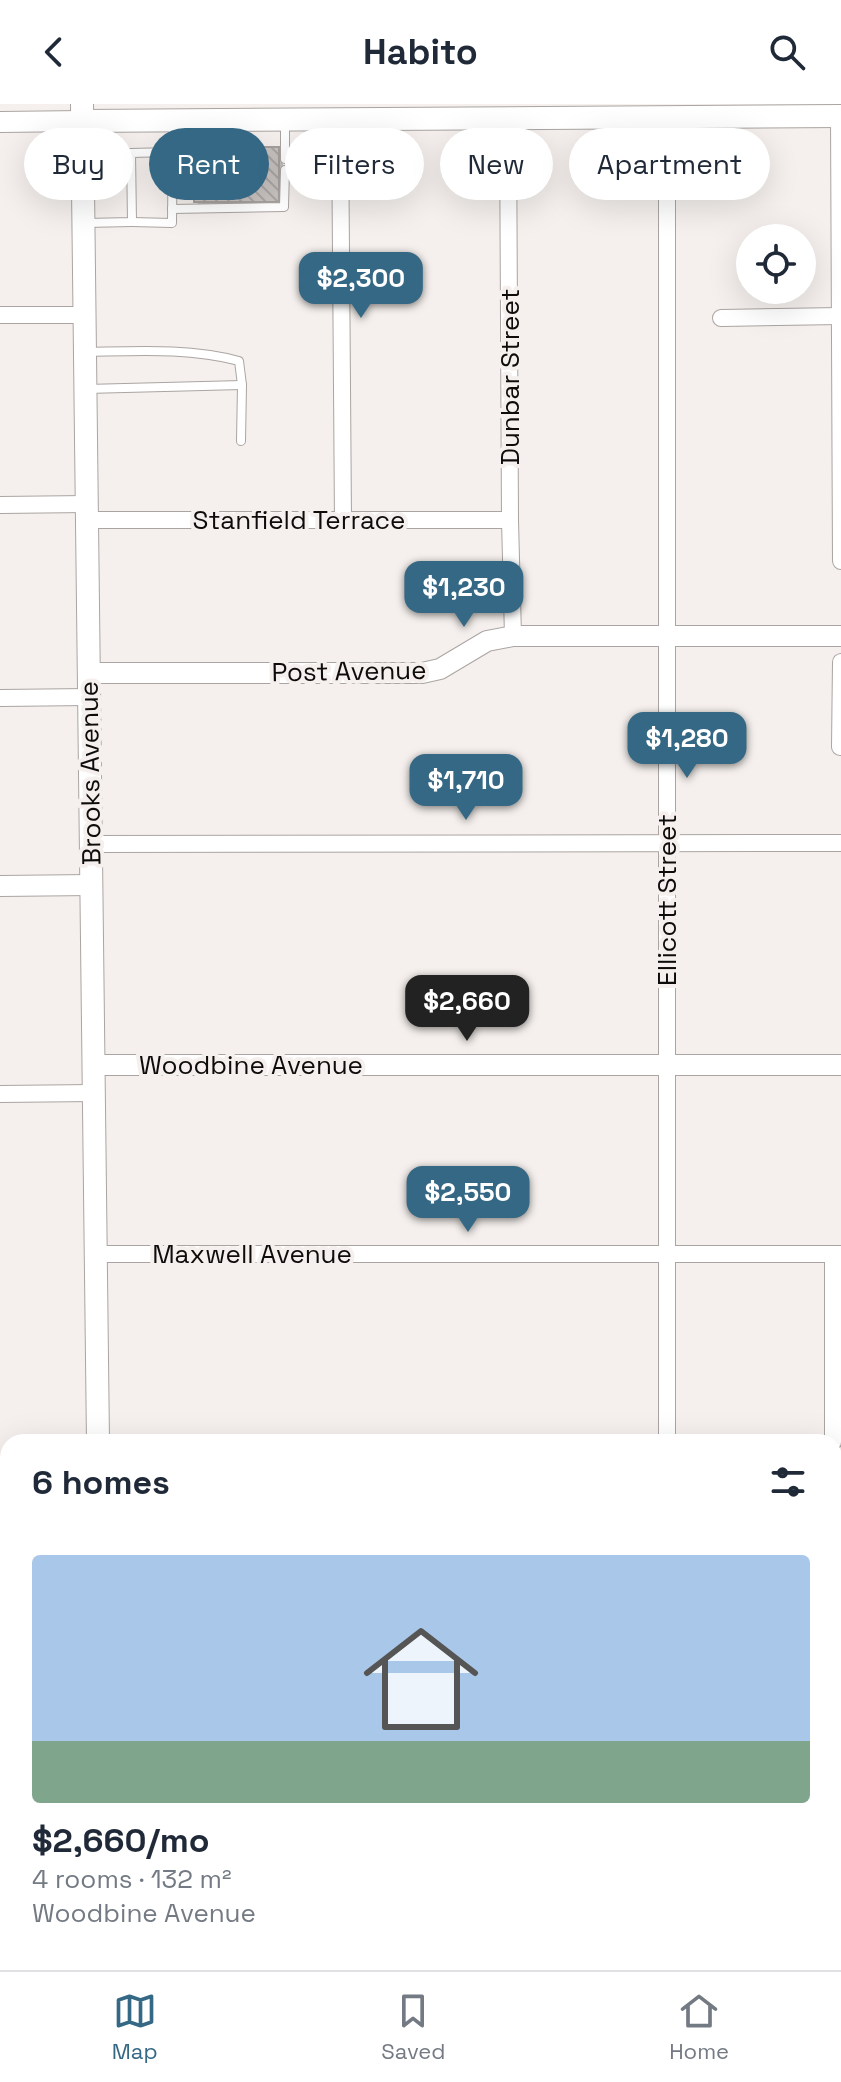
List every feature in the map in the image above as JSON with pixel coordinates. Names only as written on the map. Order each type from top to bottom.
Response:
[{"type":"main road","points":[[82,112],[173,120],[259,112],[285,120],[340,120],[428,111],[508,118],[558,111],[598,110],[667,117],[767,110],[840,116]]},
{"type":"main road","name":"Brooks Avenue","points":[[82,112],[98,1434]]},
{"type":"street","points":[[0,122],[82,112]]},
{"type":"street","points":[[840,116],[841,561]]},
{"type":"street","name":"Ellicott Street","points":[[667,117],[667,1434]]},
{"type":"street","name":"Dunbar Street","points":[[508,118],[513,636]]},
{"type":"street","points":[[340,120],[343,520]]},
{"type":"street","points":[[0,315],[85,315]]},
{"type":"street","points":[[721,318],[840,316]]},
{"type":"street","name":"Stanfield Terrace","points":[[0,505],[87,512],[343,520],[510,520]]},
{"type":"street","name":"Post Avenue","points":[[89,673],[422,673],[440,669],[487,641],[513,636],[841,636]]},
{"type":"street","points":[[840,747],[841,662]]},
{"type":"street","points":[[0,698],[89,697]]},
{"type":"street","points":[[91,844],[841,843]]},
{"type":"street","points":[[0,886],[92,885]]},
{"type":"street","name":"Woodbine Avenue","points":[[94,1065],[841,1065]]},
{"type":"street","points":[[0,1094],[94,1093]]},
{"type":"street","name":"Maxwell Avenue","points":[[96,1254],[837,1254]]},
{"type":"street","points":[[833,1434],[837,1254]]},
{"type":"lane","points":[[173,120],[173,128]]},
{"type":"lane","points":[[285,120],[285,128]]},
{"type":"lane","points":[[132,222],[131,153],[149,153]]},
{"type":"lane","points":[[172,209],[284,207],[285,170]]},
{"type":"lane","points":[[84,223],[172,223],[172,200]]},
{"type":"lane","points":[[85,352],[213,354],[239,361],[241,441]]},
{"type":"lane","points":[[86,389],[242,385]]},
{"type":"building","points":[[269,147],[279,147],[279,202],[194,202],[269,200]]}]
